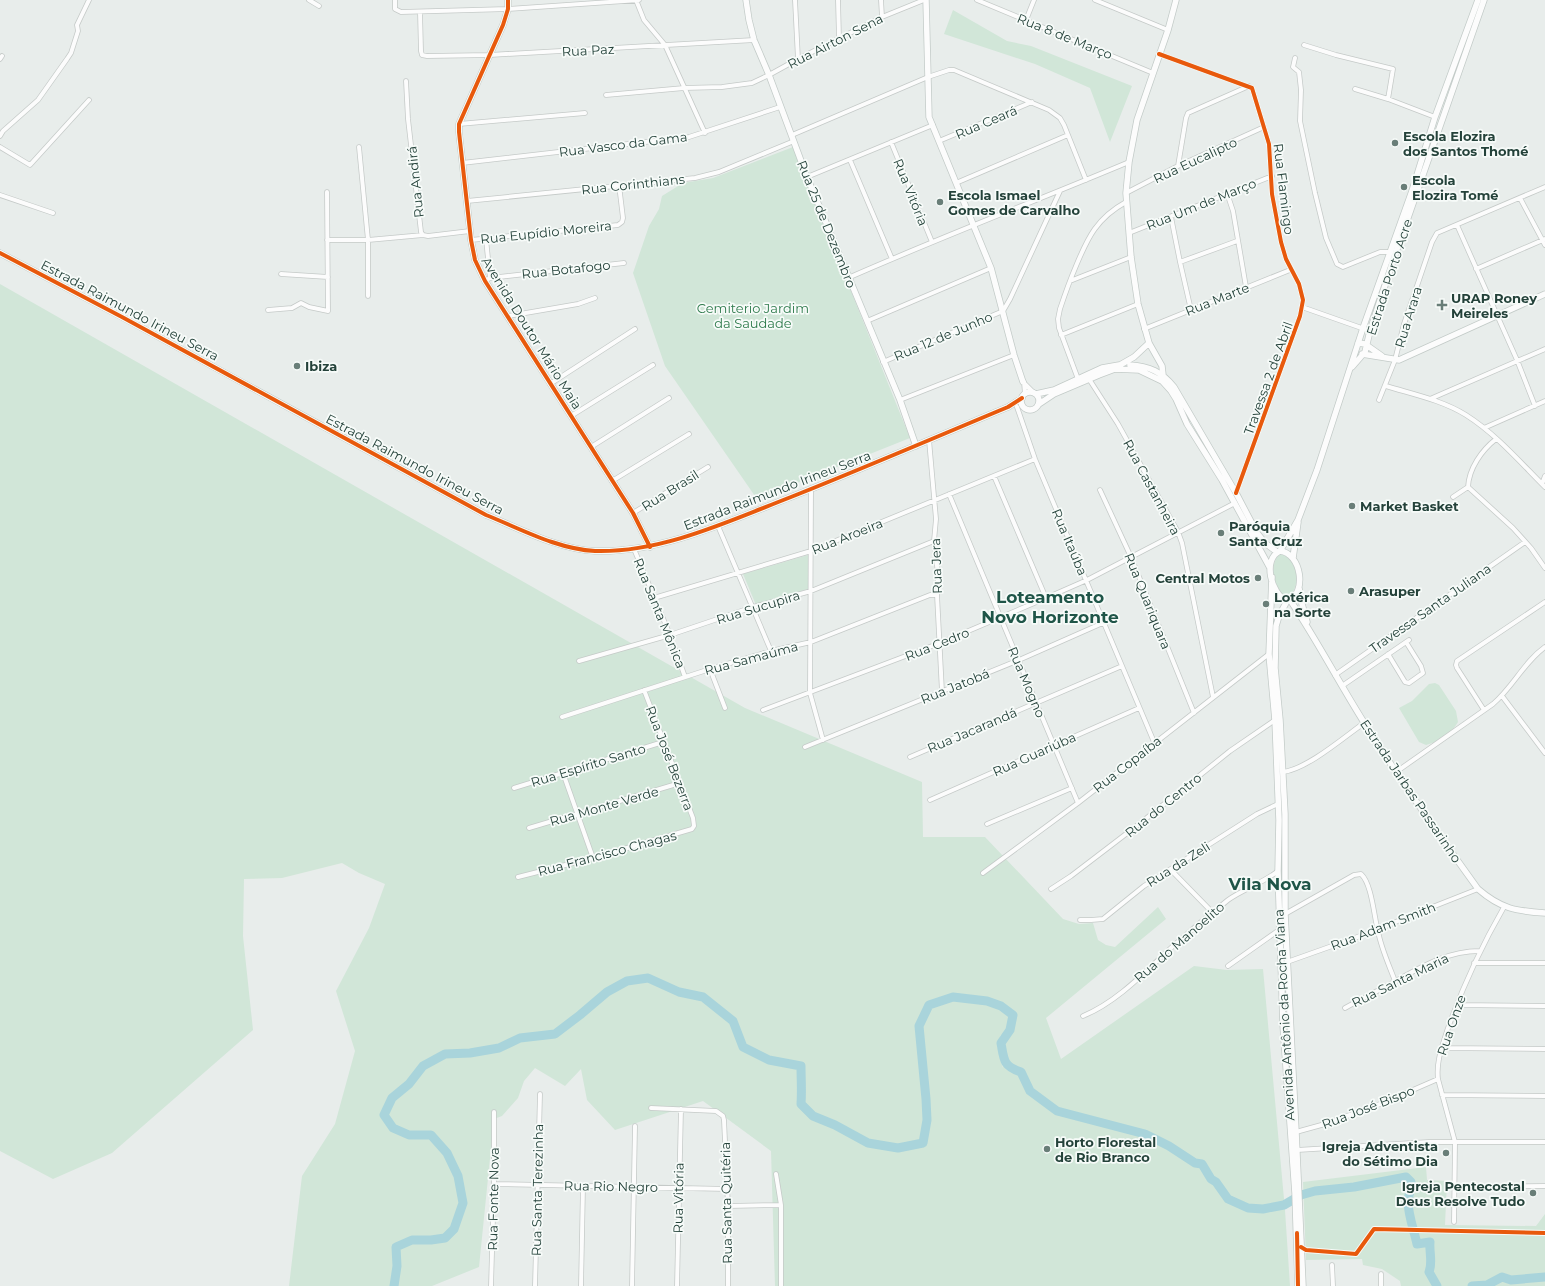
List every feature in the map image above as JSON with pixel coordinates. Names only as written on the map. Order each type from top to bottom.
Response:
[{"type":"street","points":[[0,136],[3,131],[38,100],[72,52],[78,31],[77,25],[89,0]]},
{"type":"street","points":[[310,0],[319,6]]},
{"type":"street","points":[[395,0],[397,11],[401,12],[508,9],[638,0],[644,20],[665,45],[705,133]]},
{"type":"street","name":"Avenida Doutor Mário Maia","points":[[508,0],[508,9],[503,25],[459,124],[471,240],[475,260],[488,279],[508,316],[550,384],[572,416],[632,513],[650,547]]},
{"type":"street","name":"Rua 25 de Dezembro","points":[[746,0],[754,40],[769,75],[807,177],[900,400],[916,446]]},
{"type":"street","points":[[794,0],[798,59]]},
{"type":"street","points":[[838,0],[839,38]]},
{"type":"street","points":[[881,0],[882,17]]},
{"type":"street","points":[[925,0],[929,117],[991,268],[1014,355],[1024,382],[1040,400],[1039,404]]},
{"type":"street","name":"Rua Airton Sena","points":[[606,95],[684,88],[722,87],[752,83],[882,17],[925,0]]},
{"type":"street","name":"Rua 8 de Março","points":[[977,0],[1153,73]]},
{"type":"street","points":[[1026,20],[1034,0]]},
{"type":"street","points":[[1095,0],[1168,30]]},
{"type":"street","points":[[1163,375],[1162,366],[1149,343],[1144,329],[1138,304],[1131,257],[1126,193],[1129,162],[1138,116],[1168,30],[1176,0]]},
{"type":"street","name":"Estrada Porto Acre","points":[[1350,368],[1364,354],[1367,346],[1370,330],[1435,117],[1478,0]]},
{"type":"street","name":"Estrada Porto Acre","points":[[1293,558],[1298,520],[1325,446],[1363,328],[1393,253],[1484,0]]},
{"type":"street","name":"Rua Paz","points":[[420,12],[421,51],[422,55],[427,56],[490,55],[754,40]]},
{"type":"street","points":[[1304,45],[1336,56],[1392,69],[1388,99]]},
{"type":"street","points":[[1159,54],[1251,87]]},
{"type":"street","points":[[1295,58],[1293,67],[1299,72],[1301,96],[1300,121],[1326,238],[1337,264],[1343,267],[1380,252],[1393,253]]},
{"type":"street","points":[[792,135],[928,77],[949,70],[954,70],[1032,102],[1056,114],[1060,118],[1068,135],[1086,180]]},
{"type":"street","name":"Rua Andirá","points":[[406,81],[408,119],[418,214],[422,235],[428,236],[470,231]]},
{"type":"street","points":[[1178,166],[1188,113],[1251,87]]},
{"type":"street","name":"Rua Flamingo","points":[[1251,87],[1269,144],[1272,194],[1281,242],[1290,270]]},
{"type":"street","points":[[1355,89],[1388,99],[1435,117]]},
{"type":"street","points":[[0,147],[30,165],[89,100]]},
{"type":"street","name":"Rua Ceará","points":[[939,141],[1032,102]]},
{"type":"street","name":"Rua Vasco da Gama","points":[[462,163],[689,137],[705,133],[780,107]]},
{"type":"street","points":[[459,124],[585,113]]},
{"type":"street","points":[[807,177],[932,125]]},
{"type":"street","name":"Rua Eucalipto","points":[[1126,193],[1178,166],[1264,127]]},
{"type":"street","points":[[956,183],[1068,135]]},
{"type":"street","name":"Rua Corinthians","points":[[467,202],[678,180],[709,175],[794,141]]},
{"type":"street","name":"Rua Vitória","points":[[891,142],[932,242]]},
{"type":"street","points":[[359,147],[368,240],[368,296]]},
{"type":"street","points":[[850,160],[892,259]]},
{"type":"street","points":[[848,278],[932,242],[1129,162]]},
{"type":"street","name":"Rua Um de Março","points":[[1129,233],[1171,217],[1226,193],[1272,176]]},
{"type":"street","name":"Rua Eupídio Moreira","points":[[471,240],[618,225],[622,222],[623,218],[619,185]]},
{"type":"street","points":[[1535,406],[1517,360],[1457,225],[1545,187]]},
{"type":"street","points":[[1003,311],[1060,191]]},
{"type":"street","points":[[268,310],[292,308],[301,303],[309,307],[328,311],[327,192]]},
{"type":"street","points":[[1226,193],[1232,211],[1246,287]]},
{"type":"street","points":[[0,195],[53,213]]},
{"type":"street","points":[[1520,198],[1544,239],[1545,245]]},
{"type":"street","points":[[1078,379],[1061,335],[1058,319],[1060,309],[1088,238],[1094,229],[1116,208],[1126,202]]},
{"type":"street","points":[[1171,217],[1191,310]]},
{"type":"street","name":"Rua Arara","points":[[1379,400],[1386,386],[1395,360],[1404,324],[1432,242],[1437,233],[1457,225]]},
{"type":"street","points":[[327,240],[368,240],[422,235]]},
{"type":"street","points":[[486,239],[488,279]]},
{"type":"street","points":[[1476,269],[1544,239]]},
{"type":"street","points":[[1180,262],[1237,241]]},
{"type":"street","name":"Estrada Raimundo Irineu Serra","points":[[0,252],[486,515],[547,540],[572,548],[594,551],[650,547],[718,526],[1008,407],[1023,396]]},
{"type":"street","points":[[1070,282],[1131,257]]},
{"type":"street","name":"Rua Botafogo","points":[[488,279],[624,263]]},
{"type":"street","points":[[867,321],[991,268]]},
{"type":"street","name":"Rua Marte","points":[[1144,329],[1290,270]]},
{"type":"street","name":"Travessa 2 de Abril","points":[[1236,493],[1298,324],[1303,300],[1299,284],[1290,270]]},
{"type":"street","points":[[281,274],[328,277]]},
{"type":"street","points":[[1356,350],[1358,353],[1398,360],[1545,294]]},
{"type":"street","points":[[508,316],[578,304],[595,298]]},
{"type":"street","points":[[1061,335],[1138,304]]},
{"type":"street","points":[[1302,307],[1370,330]]},
{"type":"street","name":"Rua 12 de Junho","points":[[883,362],[1003,311]]},
{"type":"street","points":[[550,384],[635,329]]},
{"type":"street","points":[[1120,365],[1139,353],[1149,343]]},
{"type":"street","points":[[1358,343],[1367,346],[1384,357]]},
{"type":"street","points":[[1430,400],[1517,360],[1545,349]]},
{"type":"street","points":[[900,400],[1014,355]]},
{"type":"street","points":[[572,416],[653,365]]},
{"type":"street","points":[[1023,396],[1054,390],[1102,368],[1120,365],[1148,368],[1163,375],[1174,387],[1198,427],[1257,533],[1265,543],[1278,551],[1286,552],[1293,558]]},
{"type":"street","points":[[1024,382],[1022,404],[1024,408],[1031,411],[1035,410],[1039,404],[1054,394],[1104,373],[1120,369],[1134,369],[1151,375],[1162,382],[1171,391],[1192,431],[1217,470],[1270,568],[1272,577]]},
{"type":"street","name":"Rua Castanheira","points":[[1089,379],[1118,424],[1178,532],[1182,543],[1213,698]]},
{"type":"street","points":[[1386,386],[1430,400],[1461,413],[1484,428],[1522,463],[1543,485]]},
{"type":"street","points":[[591,447],[669,398]]},
{"type":"street","points":[[1484,428],[1545,401]]},
{"type":"street","name":"Estrada Raimundo Irineu Serra","points":[[1008,407],[1024,408]]},
{"type":"street","name":"Rua Itaúba","points":[[1017,408],[1035,459],[1154,742]]},
{"type":"street","points":[[1192,431],[1198,427]]},
{"type":"street","points":[[612,481],[689,434]]},
{"type":"street","points":[[1453,497],[1468,487],[1469,478],[1477,460],[1487,447],[1496,439]]},
{"type":"street","name":"Rua Jera","points":[[929,440],[936,518],[934,542],[938,574],[937,595],[942,692]]},
{"type":"street","name":"Rua Aroeira","points":[[654,598],[811,551],[1035,459]]},
{"type":"street","name":"Rua Brasil","points":[[632,513],[708,467]]},
{"type":"street","points":[[994,476],[1046,598]]},
{"type":"street","points":[[1543,485],[1545,476]]},
{"type":"street","points":[[1468,487],[1503,519],[1525,542],[1545,568]]},
{"type":"street","points":[[811,489],[810,693],[823,740]]},
{"type":"street","name":"Rua Quariquara","points":[[1100,490],[1131,557],[1194,713]]},
{"type":"street","name":"Rua Mogno","points":[[949,494],[1078,803]]},
{"type":"street","name":"Rua Cedro","points":[[763,710],[940,643],[1046,598],[1086,580],[1235,503]]},
{"type":"street","name":"Estrada Porto Acre","points":[[1270,568],[1273,558],[1298,520]]},
{"type":"street","points":[[718,526],[771,651]]},
{"type":"street","name":"Rua Sucupira","points":[[579,661],[670,635],[753,607],[811,591],[934,542]]},
{"type":"street","name":"Travessa Santa Juliana","points":[[1335,675],[1525,542]]},
{"type":"street","name":"Rua Santa Mônica","points":[[634,549],[670,635],[685,677]]},
{"type":"street","name":"Estrada Jarbas Passarinho","points":[[1293,558],[1298,570],[1302,604],[1309,628]]},
{"type":"street","name":"Estrada Jarbas Passarinho","points":[[1272,577],[1278,594],[1288,600],[1309,628],[1364,723],[1396,772],[1478,889],[1504,907],[1525,912],[1545,913]]},
{"type":"street","name":"Avenida Antônio da Rocha Viana","points":[[1272,577],[1269,654],[1278,804],[1279,930],[1283,1025],[1303,1286]]},
{"type":"street","name":"Avenida Antônio da Rocha Viana","points":[[1297,1193],[1297,1150],[1285,914],[1285,814],[1275,668],[1275,647],[1276,626],[1279,616],[1288,600],[1297,592],[1299,586]]},
{"type":"street","name":"Rua Samaúma","points":[[562,716],[710,668],[771,651],[811,642],[930,595],[937,595]]},
{"type":"street","points":[[1484,710],[1456,665],[1458,659],[1545,602]]},
{"type":"street","name":"Rua Jatobá","points":[[805,747],[1019,660],[1104,622]]},
{"type":"street","points":[[1342,686],[1388,654],[1407,641],[1421,666],[1423,673],[1409,683],[1405,682],[1388,654]]},
{"type":"street","points":[[1396,772],[1411,763],[1502,696],[1536,654],[1545,647]]},
{"type":"street","name":"Rua Copaíba","points":[[983,873],[1078,803],[1154,742],[1194,713],[1269,654]]},
{"type":"street","name":"Rua Jacarandá","points":[[910,757],[1122,666]]},
{"type":"street","points":[[710,668],[725,708]]},
{"type":"street","name":"Rua José Bezerra","points":[[644,690],[693,818],[694,826]]},
{"type":"street","points":[[1502,696],[1545,753]]},
{"type":"street","name":"Rua Guariúba","points":[[930,800],[1139,708]]},
{"type":"street","name":"Rua do Centro","points":[[1051,889],[1071,876],[1132,830],[1230,751],[1274,720]]},
{"type":"street","points":[[1282,772],[1292,770],[1309,762],[1364,723]]},
{"type":"street","name":"Rua Espírito Santo","points":[[514,788],[663,742]]},
{"type":"street","points":[[1540,746],[1545,744]]},
{"type":"street","points":[[563,773],[593,858]]},
{"type":"street","name":"Rua Monte Verde","points":[[529,828],[680,783]]},
{"type":"street","points":[[987,824],[1072,788]]},
{"type":"street","name":"Rua da Zeli","points":[[1080,920],[1103,918],[1144,886],[1257,814],[1278,804]]},
{"type":"street","name":"Rua Francisco Chagas","points":[[518,877],[593,858],[692,829],[694,826]]},
{"type":"street","points":[[1171,870],[1213,913]]},
{"type":"street","name":"Rua do Manoelito","points":[[1083,1016],[1094,1012],[1115,998],[1229,899],[1278,871]]},
{"type":"street","points":[[1285,914],[1354,875],[1361,874],[1365,879],[1376,914],[1377,930],[1395,981]]},
{"type":"street","name":"Rua Adam Smith","points":[[1287,962],[1377,930],[1478,889]]},
{"type":"street","name":"Rua Onze","points":[[1454,1222],[1455,1142],[1438,1079],[1438,1059],[1456,1005],[1474,963],[1504,907]]},
{"type":"street","points":[[1228,966],[1279,930]]},
{"type":"street","name":"Rua Santa Maria","points":[[1345,1008],[1417,969],[1442,958],[1458,953],[1480,951]]},
{"type":"street","points":[[1474,963],[1545,963]]},
{"type":"street","points":[[1456,1005],[1545,1006]]},
{"type":"street","points":[[1442,1048],[1545,1049]]},
{"type":"street","name":"Rua José Bispo","points":[[1296,1132],[1325,1124],[1383,1103],[1438,1079]]},
{"type":"street","name":"Rua Santa Terezinha","points":[[535,1286],[540,1094]]},
{"type":"street","points":[[1442,1095],[1545,1096]]},
{"type":"street","points":[[651,1108],[681,1109]]},
{"type":"street","name":"Rua Vitória","points":[[677,1286],[678,1187],[681,1109]]},
{"type":"street","name":"Rua Santa Quitéria","points":[[681,1109],[716,1111],[723,1116],[728,1206],[728,1286]]},
{"type":"street","name":"Rua Fonte Nova","points":[[491,1286],[494,1184],[494,1112]]},
{"type":"street","points":[[632,1286],[635,1126]]},
{"type":"street","points":[[1297,1150],[1455,1142],[1545,1142]]},
{"type":"street","points":[[776,1174],[781,1205],[781,1286]]},
{"type":"street","name":"Rua Rio Negro","points":[[494,1184],[727,1189]]},
{"type":"street","points":[[581,1286],[583,1186]]},
{"type":"street","points":[[1454,1188],[1545,1186]]},
{"type":"street","points":[[728,1206],[781,1205]]},
{"type":"street","name":"Avenida Antônio da Rocha Viana","points":[[1298,1286],[1299,1233]]},
{"type":"street","points":[[1332,1265],[1333,1286]]},
{"type":"street","points":[[1381,1274],[1381,1286]]},
{"type":"green space","points":[[953,10],[1007,41],[1031,46],[1132,86],[1110,142],[1090,88],[1035,64],[944,34]]},
{"type":"green space","name":"Cemiterio Jardim da Saudade","points":[[793,147],[910,438],[757,499],[665,366],[633,273],[649,226],[659,209],[662,196],[683,183],[713,178]]},
{"type":"green space","points":[[0,284],[745,708],[922,782],[923,837],[985,837],[1063,919],[1079,924],[1093,923],[1098,940],[1106,945],[1115,947],[1158,907],[1166,919],[1046,1018],[1061,1059],[1194,966],[1227,970],[1263,969],[1285,1210],[1290,1286],[775,1286],[771,1151],[703,1101],[615,1130],[587,1100],[581,1069],[565,1086],[535,1068],[524,1081],[518,1098],[502,1116],[494,1119],[479,1267],[432,1286],[289,1286],[302,1176],[335,1124],[355,1051],[336,991],[369,928],[385,884],[359,873],[342,863],[282,878],[244,879],[243,936],[253,1030],[112,1153],[53,1179],[0,1151]],"holes":[[[1001,1035],[1003,1068],[997,1045]]]},
{"type":"green space","points":[[1280,554],[1289,557],[1293,561],[1297,578],[1294,590],[1287,598],[1282,594],[1274,577],[1274,564],[1276,558]]},
{"type":"green space","points":[[808,555],[808,589],[756,605],[743,574]]},
{"type":"green space","points":[[1435,683],[1439,685],[1456,711],[1458,722],[1445,736],[1436,742],[1426,745],[1419,742],[1399,708],[1412,701],[1429,684]]},
{"type":"green space","points":[[1426,1167],[1427,1180],[1447,1181],[1445,1225],[1536,1226],[1545,1214],[1545,1286],[1401,1286],[1400,1281],[1382,1269],[1363,1265],[1362,1259],[1306,1260],[1303,1182]]},
{"type":"waterway","points":[[394,1286],[397,1266],[396,1247],[412,1240],[445,1238],[454,1229],[463,1203],[458,1176],[447,1153],[431,1135],[409,1135],[393,1128],[384,1115],[392,1098],[409,1084],[423,1066],[445,1054],[470,1053],[499,1048],[520,1038],[555,1034],[607,992],[627,981],[648,978],[679,992],[703,997],[733,1021],[743,1047],[769,1060],[801,1066],[801,1104],[813,1116],[835,1125],[868,1143],[898,1148],[923,1143],[927,1120],[919,1026],[929,1005],[953,997],[987,1001],[1001,1006],[1013,1015],[1010,1030],[1001,1043],[1005,1062],[1015,1070],[1021,1072],[1030,1091],[1057,1111],[1145,1134],[1169,1146],[1195,1163],[1202,1164],[1211,1179],[1216,1182],[1228,1199],[1248,1208],[1263,1209],[1284,1205],[1301,1195],[1315,1191],[1354,1187],[1406,1177],[1411,1182],[1408,1206],[1417,1244],[1430,1242],[1431,1265],[1429,1272],[1437,1286]]},
{"type":"waterway","points":[[1472,1286],[1487,1285],[1502,1277],[1511,1280],[1545,1277]]},
{"type":"cycle path","points":[[508,0],[508,9],[503,25],[459,124],[471,240],[475,260],[485,281],[633,513],[650,547]]},
{"type":"cycle path","points":[[1159,54],[1252,88],[1269,144],[1272,194],[1281,242],[1286,259],[1299,284],[1303,300],[1300,316],[1236,493]]},
{"type":"cycle path","points":[[0,253],[122,317],[486,515],[539,538],[567,546],[595,551],[645,547],[695,534],[873,464],[1008,407],[1022,398]]},
{"type":"cycle path","points":[[1301,1247],[1306,1250],[1356,1254],[1374,1229],[1545,1233]]},
{"type":"cycle path","points":[[1297,1233],[1298,1286]]},
{"type":"place","name":"Escola Elozira dos Santos Thomé","points":[[1395,143]]},
{"type":"place","name":"Escola Elozira Tomé","points":[[1404,187]]},
{"type":"place","name":"Escola Ismael Gomes de Carvalho","points":[[940,202]]},
{"type":"place","name":"URAP Roney Meireles","points":[[1442,305]]},
{"type":"place","name":"Ibiza","points":[[297,366]]},
{"type":"place","name":"Market Basket","points":[[1352,506]]},
{"type":"place","name":"Paróquia Santa Cruz","points":[[1221,533]]},
{"type":"place","name":"Central Motos","points":[[1258,578]]},
{"type":"place","name":"Arasuper","points":[[1351,591]]},
{"type":"place","name":"Lotérica na Sorte","points":[[1266,604]]},
{"type":"place","name":"Horto Florestal de Rio Branco","points":[[1047,1149]]},
{"type":"place","name":"Igreja Adventista do Sétimo Dia","points":[[1446,1153]]},
{"type":"place","name":"Igreja Pentecostal Deus Resolve Tudo","points":[[1533,1193]]},
{"type":"district","name":"Loteamento Novo Horizonte","points":[[1050,607]]},
{"type":"district","name":"Vila Nova","points":[[1270,884]]}]
